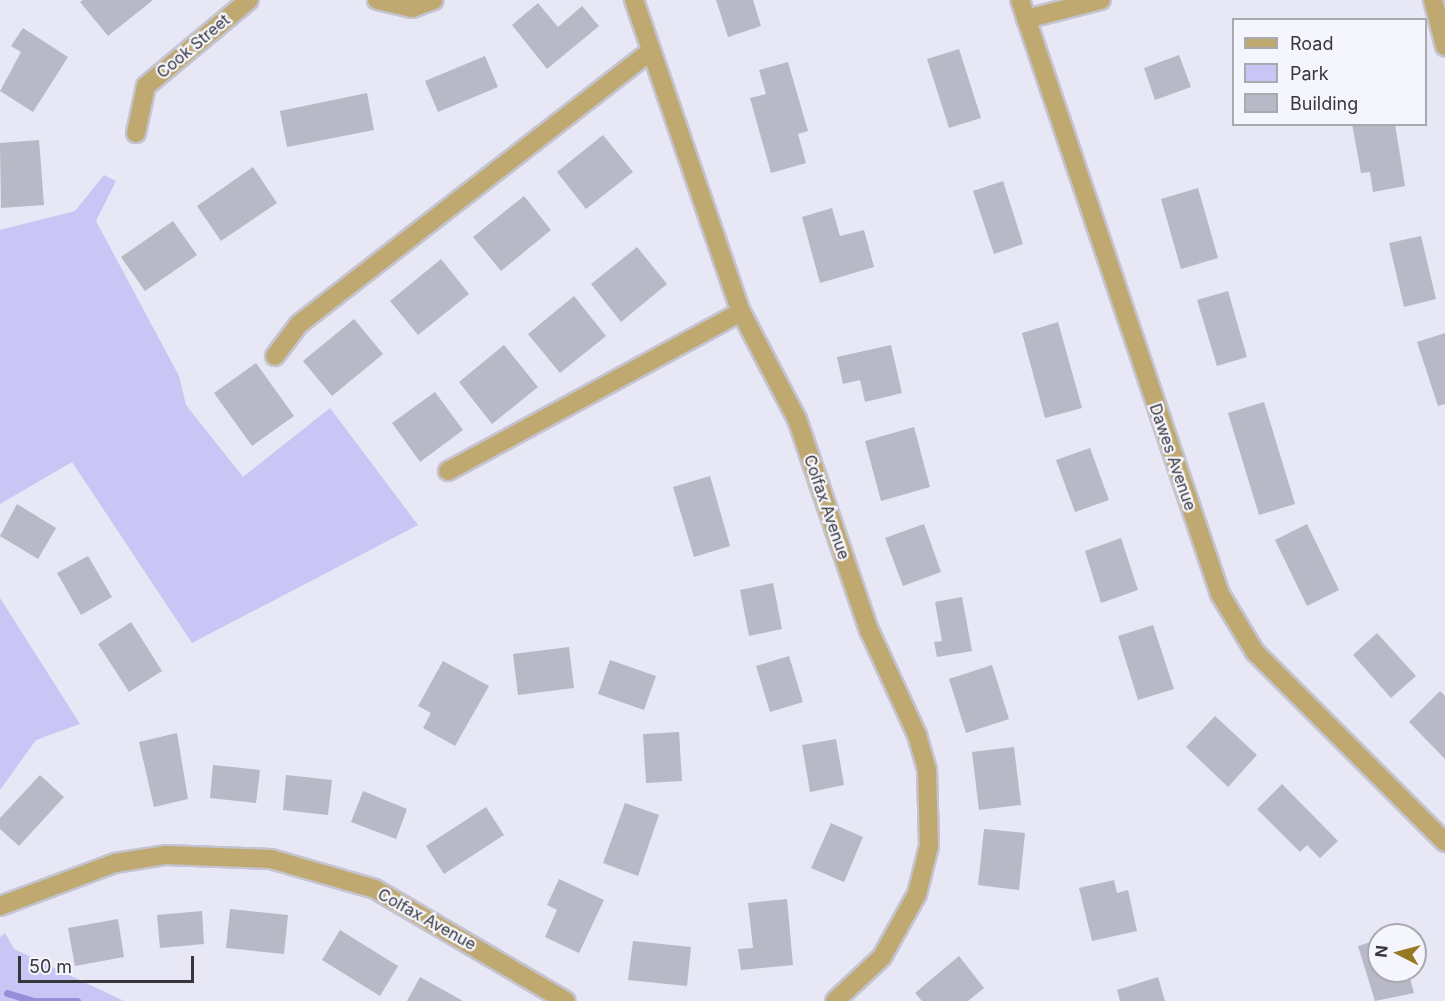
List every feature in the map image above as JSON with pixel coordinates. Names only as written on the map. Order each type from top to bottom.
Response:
[{"type":"street","name":"Cook Street","points":[[136,133],[146,86],[249,0]]},
{"type":"street","points":[[377,0],[412,8],[434,0]]},
{"type":"street","name":"Colfax Avenue","points":[[634,0],[649,53],[741,312],[797,419],[869,630],[917,735],[927,769],[929,846],[917,894],[882,957],[835,1001]]},
{"type":"street","name":"Dawes Avenue","points":[[1020,0],[1220,594],[1255,652],[1445,842]]},
{"type":"street","points":[[1026,19],[1101,0]]},
{"type":"street","points":[[1433,0],[1445,45]]},
{"type":"street","points":[[275,356],[299,324],[649,53]]},
{"type":"street","points":[[448,471],[741,312]]},
{"type":"street","name":"Colfax Avenue","points":[[0,906],[115,863],[166,855],[272,859],[375,889],[566,1001]]},
{"type":"green space","points":[[104,175],[116,181],[96,221],[179,376],[186,405],[243,477],[330,408],[418,525],[192,643],[72,462],[0,504],[0,230],[75,211]]},
{"type":"green space","points":[[0,598],[80,724],[36,740],[0,790]]},
{"type":"green space","points":[[5,933],[14,949],[124,1001],[0,1001],[0,937]]},
{"type":"building","points":[[83,0],[153,0],[108,36],[80,2]]},
{"type":"building","points":[[716,0],[753,0],[761,26],[728,37]]},
{"type":"building","points":[[538,3],[558,27],[582,6],[599,26],[547,69],[512,25]]},
{"type":"building","points":[[23,28],[68,57],[33,112],[0,91],[21,52],[11,46]]},
{"type":"building","points":[[959,49],[981,118],[949,128],[927,59]]},
{"type":"building","points":[[1179,55],[1191,87],[1155,100],[1144,68]]},
{"type":"building","points":[[485,56],[498,87],[438,112],[425,81]]},
{"type":"building","points":[[788,62],[808,131],[798,134],[806,163],[771,173],[750,98],[766,94],[759,70]]},
{"type":"building","points":[[367,93],[374,130],[287,147],[280,111]]},
{"type":"building","points":[[1352,126],[1395,126],[1405,186],[1373,192],[1370,172],[1361,173]]},
{"type":"building","points":[[603,135],[633,172],[586,209],[557,172]]},
{"type":"building","points":[[39,140],[44,205],[1,208],[0,143]]},
{"type":"building","points":[[253,167],[277,203],[221,241],[197,206]]},
{"type":"building","points":[[1003,181],[1023,244],[994,254],[973,191]]},
{"type":"building","points":[[1198,188],[1218,258],[1181,269],[1161,199]]},
{"type":"building","points":[[524,196],[551,230],[501,271],[473,237]]},
{"type":"building","points":[[832,208],[840,236],[864,230],[874,267],[820,283],[802,217]]},
{"type":"building","points":[[173,221],[197,255],[145,291],[121,257]]},
{"type":"building","points":[[1421,236],[1436,299],[1404,307],[1389,243]]},
{"type":"building","points":[[637,247],[667,284],[621,322],[591,284]]},
{"type":"building","points":[[441,259],[469,294],[418,335],[390,301]]},
{"type":"building","points":[[1228,291],[1247,357],[1217,366],[1197,300]]},
{"type":"building","points":[[574,296],[606,336],[560,373],[528,334]]},
{"type":"building","points":[[354,319],[383,354],[332,396],[303,361]]},
{"type":"building","points":[[1058,322],[1082,408],[1045,418],[1022,333]]},
{"type":"building","points":[[1445,333],[1445,404],[1438,406],[1417,342]]},
{"type":"building","points":[[504,345],[538,387],[492,424],[459,382]]},
{"type":"building","points":[[891,345],[902,393],[865,402],[860,380],[843,384],[837,357]]},
{"type":"building","points":[[256,363],[294,416],[252,446],[214,393]]},
{"type":"building","points":[[435,392],[463,430],[420,462],[392,423]]},
{"type":"building","points":[[1264,402],[1295,504],[1259,515],[1228,413]]},
{"type":"building","points":[[914,427],[930,487],[881,501],[865,441]]},
{"type":"building","points":[[1090,448],[1109,500],[1075,512],[1056,460]]},
{"type":"building","points":[[710,476],[730,546],[694,557],[673,487]]},
{"type":"building","points":[[17,504],[56,528],[38,559],[0,536]]},
{"type":"building","points":[[924,524],[941,572],[903,586],[885,538]]},
{"type":"building","points":[[1307,524],[1339,590],[1307,606],[1275,540]]},
{"type":"building","points":[[1121,538],[1138,590],[1101,603],[1085,551]]},
{"type":"building","points":[[88,556],[112,597],[81,615],[57,573]]},
{"type":"building","points":[[773,583],[782,629],[749,636],[740,590]]},
{"type":"building","points":[[962,597],[972,651],[937,657],[934,642],[942,641],[935,602]]},
{"type":"building","points":[[131,622],[162,671],[129,692],[98,644]]},
{"type":"building","points":[[1153,625],[1174,689],[1138,700],[1118,636]]},
{"type":"building","points":[[1377,633],[1416,676],[1391,698],[1353,655]]},
{"type":"building","points":[[569,647],[574,688],[518,695],[513,654]]},
{"type":"building","points":[[789,656],[803,702],[770,712],[756,666]]},
{"type":"building","points":[[610,660],[656,676],[644,710],[598,694]]},
{"type":"building","points":[[443,661],[489,686],[455,746],[423,728],[431,713],[418,706]]},
{"type":"building","points":[[992,665],[1009,719],[966,733],[949,679]]},
{"type":"building","points":[[1440,691],[1445,696],[1445,759],[1409,722]]},
{"type":"building","points":[[1215,716],[1257,755],[1228,787],[1186,747]]},
{"type":"building","points":[[679,732],[682,781],[646,783],[643,734]]},
{"type":"building","points":[[177,733],[188,799],[154,807],[139,742]]},
{"type":"building","points":[[836,739],[844,785],[810,792],[802,745]]},
{"type":"building","points":[[1014,747],[1021,805],[979,810],[972,752]]},
{"type":"building","points":[[213,765],[260,770],[256,803],[210,798]]},
{"type":"building","points":[[40,775],[64,797],[19,846],[0,829],[0,818]]},
{"type":"building","points":[[286,775],[332,780],[328,815],[283,810]]},
{"type":"building","points":[[1282,784],[1338,841],[1320,858],[1307,845],[1300,852],[1257,809]]},
{"type":"building","points":[[363,791],[407,809],[396,839],[351,822]]},
{"type":"building","points":[[625,803],[659,815],[638,876],[603,863]]},
{"type":"building","points":[[486,807],[504,835],[444,874],[426,846]]},
{"type":"building","points":[[831,823],[863,837],[844,882],[811,868]]},
{"type":"building","points":[[984,829],[1025,833],[1019,890],[978,885]]},
{"type":"building","points":[[559,879],[604,900],[579,953],[545,937],[557,910],[547,905]]},
{"type":"building","points":[[1114,880],[1117,893],[1128,890],[1137,931],[1092,941],[1079,888]]},
{"type":"building","points":[[787,899],[793,965],[741,970],[738,949],[753,948],[748,903]]},
{"type":"building","points":[[230,909],[288,915],[284,954],[226,948]]},
{"type":"building","points":[[202,911],[204,944],[160,948],[157,915]]},
{"type":"building","points":[[118,919],[124,957],[75,966],[68,928]]},
{"type":"building","points":[[340,930],[398,966],[380,996],[322,960]]},
{"type":"building","points":[[633,941],[691,947],[687,986],[628,980]]},
{"type":"building","points":[[1367,943],[1367,975],[1358,946]]},
{"type":"building","points":[[959,956],[984,988],[968,1001],[922,1001],[915,993]]},
{"type":"building","points":[[420,977],[463,1001],[407,1001]]},
{"type":"building","points":[[1158,977],[1165,1001],[1120,1001],[1117,990]]},
{"type":"building","points":[[1369,983],[1411,983],[1414,993],[1375,1001]]},
{"type":"waterway","points":[[7,993],[34,1001],[77,1001]]}]
